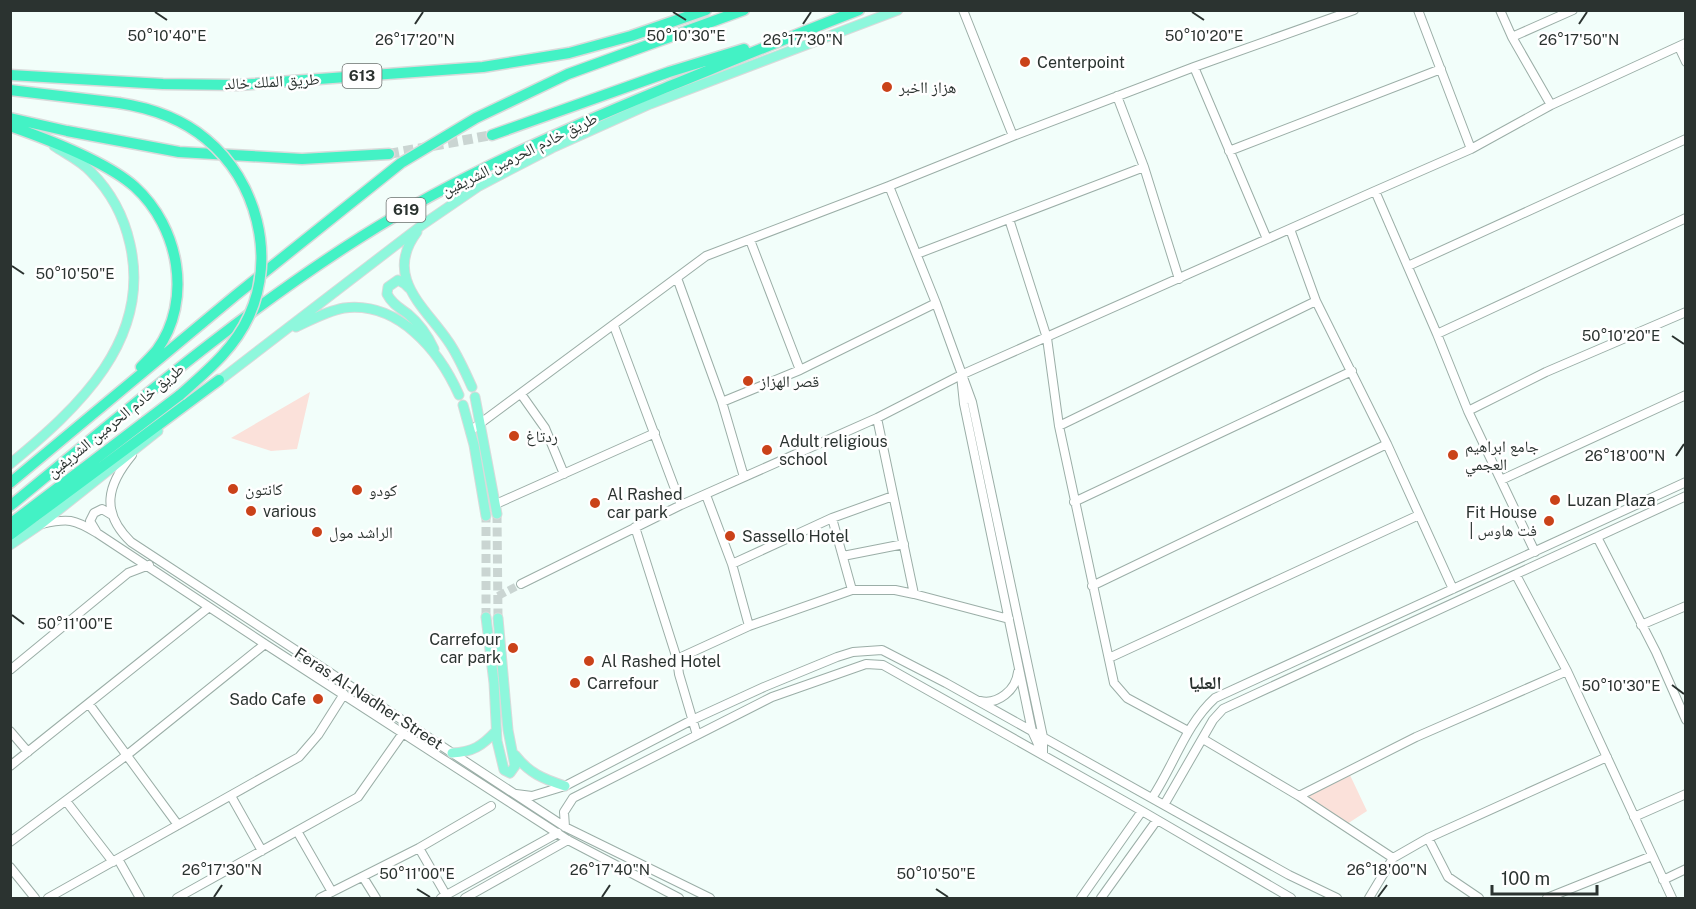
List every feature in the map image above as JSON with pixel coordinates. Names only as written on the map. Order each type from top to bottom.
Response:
[{"type":"highway","name":"طريق الملك خالد","points":[[10,75],[163,84],[238,85],[483,67],[569,53],[631,36],[706,10]]},
{"type":"highway","name":"طريق خادم الحرمين الشريفين","points":[[10,483],[236,295],[401,163],[476,118],[568,74],[744,10]]},
{"type":"highway","name":"طريق خادم الحرمين الشريفين","points":[[10,506],[199,351],[272,296],[415,205],[508,156],[568,128],[859,10]]},
{"type":"highway","points":[[492,135],[669,72],[811,29]]},
{"type":"highway","points":[[10,90],[119,103],[156,111],[181,122],[205,138],[230,163],[239,177],[258,224],[261,258],[260,279],[248,318],[239,334],[216,363],[180,395],[10,524]]},
{"type":"highway","points":[[10,118],[179,152],[302,159],[389,154]]},
{"type":"highway","points":[[10,126],[83,156],[134,185],[156,211],[167,231],[175,254],[177,291],[168,329],[157,350],[92,415]]},
{"type":"highway","points":[[10,535],[219,380]]},
{"type":"main road","points":[[10,545],[41,524],[140,446],[219,380],[422,225],[478,186],[552,148],[628,114],[898,10]]},
{"type":"main road","points":[[10,464],[48,431],[84,394],[105,368],[123,337],[132,305],[133,257],[122,220],[114,203],[90,170],[44,139]]},
{"type":"main road","points":[[409,288],[405,263],[407,249],[422,225]]},
{"type":"main road","points":[[459,395],[428,335],[409,315],[391,302],[387,294],[388,286],[398,280],[409,288],[416,301],[450,344],[473,392],[497,509]]},
{"type":"main road","points":[[283,333],[332,311],[369,309],[401,321],[421,339],[441,364]]},
{"type":"main road","points":[[463,405],[486,516]]},
{"type":"main road","points":[[486,617],[494,683],[499,756],[507,772],[514,770],[498,618]]},
{"type":"main road","points":[[452,753],[481,747],[496,731]]},
{"type":"main road","points":[[513,754],[532,773],[565,786]]},
{"type":"street","points":[[963,10],[1013,136]]},
{"type":"street","points":[[470,431],[706,256],[1117,96],[1354,10]]},
{"type":"street","points":[[1418,10],[1472,149]]},
{"type":"street","points":[[1500,10],[1512,37],[1551,105]]},
{"type":"street","points":[[1512,37],[1573,10]]},
{"type":"street","points":[[521,584],[681,505],[876,418],[961,375],[1472,149],[1551,105],[1682,45],[1686,62]]},
{"type":"street","points":[[1194,67],[1267,239]]},
{"type":"street","points":[[1229,151],[1441,69]]},
{"type":"street","points":[[1117,96],[1144,167],[1179,279]]},
{"type":"street","points":[[1408,266],[1686,139]]},
{"type":"street","points":[[917,254],[1144,167]]},
{"type":"street","points":[[890,186],[972,402],[1043,737],[1043,755]]},
{"type":"street","points":[[1375,191],[1468,411],[1535,552]]},
{"type":"street","points":[[1437,334],[1686,218]]},
{"type":"street","points":[[1009,219],[1047,338],[1059,426],[1114,683],[1127,698],[1188,731]]},
{"type":"street","points":[[1290,229],[1316,301],[1387,444],[1452,589]]},
{"type":"street","points":[[750,240],[800,370]]},
{"type":"street","points":[[677,278],[722,402],[744,477]]},
{"type":"street","points":[[1059,426],[1316,301]]},
{"type":"street","points":[[722,402],[800,370],[936,303]]},
{"type":"street","points":[[1468,411],[1546,372],[1686,312]]},
{"type":"street","points":[[614,326],[681,505]]},
{"type":"street","points":[[1074,502],[1352,371]]},
{"type":"street","points":[[961,375],[963,404],[1032,731],[1043,755]]},
{"type":"street","points":[[521,394],[545,428],[564,474]]},
{"type":"street","points":[[1501,480],[1686,395]]},
{"type":"street","points":[[876,418],[914,594]]},
{"type":"street","points":[[497,509],[564,474],[655,433]]},
{"type":"street","points":[[1092,586],[1387,444]]},
{"type":"street","points":[[113,516],[110,507],[111,487],[119,470],[140,446]]},
{"type":"street","points":[[1152,798],[1166,777],[1188,731],[1204,707],[1215,698],[1686,482]]},
{"type":"street","points":[[706,495],[732,564],[749,626]]},
{"type":"street","points":[[732,564],[832,518],[893,496]]},
{"type":"street","points":[[1164,805],[1213,720],[1223,709],[1686,496]]},
{"type":"street","points":[[97,533],[90,520],[94,513],[102,509],[113,516]]},
{"type":"street","points":[[1109,658],[1419,515]]},
{"type":"street","name":"Feras Al-Nadher Street","points":[[113,516],[119,528],[131,542],[565,827],[710,898]]},
{"type":"street","points":[[832,518],[852,590]]},
{"type":"street","name":"Feras Al-Nadher Street","points":[[41,524],[64,519],[77,521],[568,840],[674,897]]},
{"type":"street","points":[[635,527],[678,659],[679,674],[697,735]]},
{"type":"street","points":[[1597,537],[1656,652],[1686,720]]},
{"type":"street","points":[[843,556],[904,544]]},
{"type":"street","points":[[10,670],[128,573],[148,566]]},
{"type":"street","points":[[1516,575],[1567,671],[1672,898]]},
{"type":"street","points":[[678,659],[749,626],[852,590],[895,590],[1009,619]]},
{"type":"street","points":[[1641,625],[1686,606]]},
{"type":"street","points":[[10,766],[209,607]]},
{"type":"street","points":[[10,842],[126,755],[265,644]]},
{"type":"street","points":[[516,794],[532,796],[565,786],[692,720],[764,687],[837,657],[868,650],[882,650],[976,699],[1289,875],[1337,898]]},
{"type":"street","points":[[565,827],[564,812],[573,798],[772,697],[866,664],[883,665],[1291,898]]},
{"type":"street","points":[[976,699],[985,702],[997,701],[1010,690],[1017,679],[1018,665]]},
{"type":"street","points":[[1299,796],[1416,737],[1567,671]]},
{"type":"street","points":[[48,898],[299,757],[318,735],[344,694]]},
{"type":"street","points":[[89,704],[178,825]]},
{"type":"street","points":[[10,731],[28,752]]},
{"type":"street","points":[[177,898],[358,798],[402,733]]},
{"type":"street","points":[[1203,739],[1299,796],[1393,858]]},
{"type":"street","points":[[1369,898],[1393,858],[1428,838],[1607,757]]},
{"type":"street","points":[[1634,817],[1686,794]]},
{"type":"street","points":[[231,796],[262,851]]},
{"type":"street","points":[[66,801],[116,860],[140,898]]},
{"type":"street","points":[[320,898],[419,848],[491,806]]},
{"type":"street","points":[[1081,898],[1142,811]]},
{"type":"street","points":[[1101,898],[1157,820]]},
{"type":"street","points":[[297,831],[332,892]]},
{"type":"street","points":[[419,848],[443,897],[558,833]]},
{"type":"street","points":[[1428,838],[1448,877],[1479,898]]},
{"type":"street","points":[[462,898],[568,840]]},
{"type":"street","points":[[1547,898],[1652,856]]},
{"type":"street","points":[[10,867],[34,898]]},
{"type":"street","points":[[1663,880],[1686,869]]},
{"type":"street","points":[[363,877],[376,898]]},
{"type":"street","points":[[462,898],[463,886]]},
{"type":"shaded area","points":[[310,392],[297,449],[271,451],[231,438]]},
{"type":"shaded area","points":[[1349,773],[1367,811],[1347,824],[1299,796]]},
{"type":"tunnel","points":[[389,154],[492,135]]},
{"type":"tunnel","points":[[497,514],[498,618]]},
{"type":"tunnel","points":[[486,516],[486,617]]},
{"type":"tunnel","points":[[498,596],[521,584]]},
{"type":"place","name":"Centerpoint","points":[[1025,62]]},
{"type":"place","name":"هزاز ااخبر","points":[[887,87]]},
{"type":"place","name":"قصر الهزاز","points":[[748,381]]},
{"type":"place","name":"ردتاغ","points":[[514,436]]},
{"type":"place","name":"Adult religious school","points":[[767,450]]},
{"type":"place","name":"جامع ابراهيم العجمي","points":[[1453,455]]},
{"type":"place","name":"كانتون","points":[[233,489]]},
{"type":"place","name":"كودو","points":[[357,490]]},
{"type":"place","name":"Luzan Plaza","points":[[1555,500]]},
{"type":"place","name":"Al Rashed car park","points":[[595,503]]},
{"type":"place","name":"various","points":[[251,511]]},
{"type":"place","name":"Fit House | فت هاوس","points":[[1549,521]]},
{"type":"place","name":"الراشد مول","points":[[317,532]]},
{"type":"place","name":"Sassello Hotel","points":[[730,536]]},
{"type":"place","name":"Carrefour car park","points":[[513,648]]},
{"type":"place","name":"Al Rashed Hotel","points":[[589,661]]},
{"type":"place","name":"Carrefour","points":[[575,683]]},
{"type":"place","name":"Sado Cafe","points":[[318,699]]},
{"type":"district","name":"العليا","points":[[1205,683]]}]
